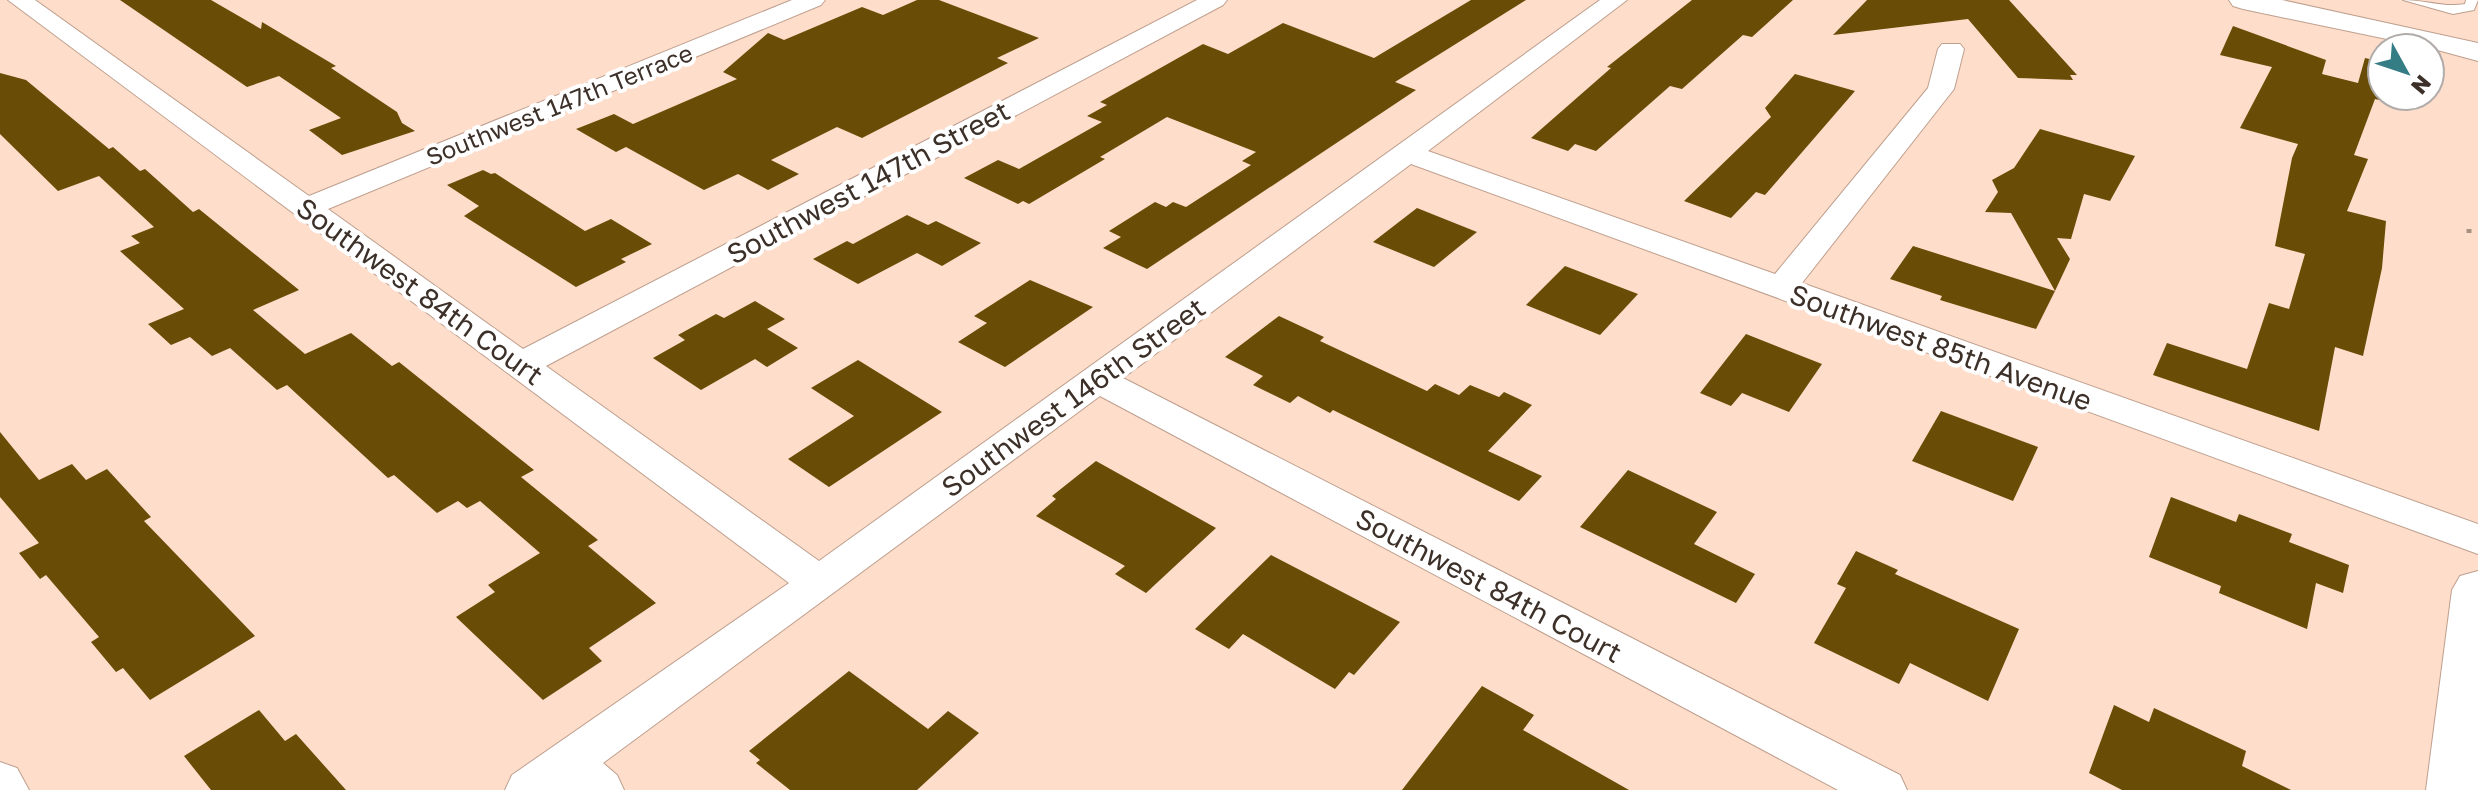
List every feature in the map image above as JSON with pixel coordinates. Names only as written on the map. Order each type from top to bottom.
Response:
[{"type":"street","name":"Southwest 84th Court","points":[[20,0],[819,583]]},
{"type":"street","name":"Southwest 147th Terrace","points":[[305,208],[813,0]]},
{"type":"street","name":"Southwest 147th Street","points":[[522,364],[1215,0]]},
{"type":"street","name":"Southwest 146th Street","points":[[529,790],[584,776],[819,583],[1615,0]]},
{"type":"street","points":[[2243,0],[2478,52]]},
{"type":"street","points":[[1780,289],[1941,89],[1951,49]]},
{"type":"street","name":"Southwest 85th Avenue","points":[[1405,152],[2478,539]]},
{"type":"street","name":"Southwest 84th Court","points":[[1096,379],[1883,790]]},
{"type":"street","points":[[2456,790],[2478,590]]},
{"type":"street","points":[[0,783],[5,790]]},
{"type":"lane","points":[[2409,0],[2453,10],[2470,7],[2472,0]]},
{"type":"building","points":[[120,0],[211,0],[261,29],[262,22],[336,66],[331,68],[397,112],[402,123],[415,131],[342,155],[309,130],[341,118],[279,76],[247,87]]},
{"type":"building","points":[[917,0],[939,0],[1039,38],[997,58],[1008,63],[862,138],[837,127],[771,160],[799,174],[768,190],[738,174],[704,190],[626,147],[616,152],[576,129],[614,114],[633,124],[737,79],[723,72],[768,33],[784,40],[862,7],[883,15]]},
{"type":"building","points":[[1471,0],[1526,0],[1395,82],[1416,90],[1147,269],[1103,248],[1121,237],[1109,231],[1155,202],[1166,207],[1173,202],[1186,207],[1251,165],[1242,161],[1256,152],[1167,117],[1100,157],[1105,159],[1029,204],[1023,201],[1018,204],[964,178],[998,160],[1019,169],[1102,122],[1087,116],[1107,105],[1100,102],[1203,44],[1228,54],[1283,23],[1374,58]]},
{"type":"building","points":[[1692,0],[1793,0],[1752,37],[1743,35],[1682,89],[1670,86],[1596,151],[1575,144],[1568,151],[1531,138],[1611,68],[1607,67]]},
{"type":"building","points":[[1867,0],[2009,0],[2077,75],[2070,75],[2073,80],[2018,78],[1968,19],[1833,35]]},
{"type":"building","points":[[2233,26],[2326,60],[2322,74],[2358,83],[2366,58],[2366,112],[2370,112],[2354,155],[2368,159],[2347,211],[2386,221],[2382,268],[2363,356],[2335,347],[2319,431],[2153,375],[2167,343],[2247,369],[2269,303],[2289,309],[2305,254],[2275,246],[2292,158],[2298,144],[2240,128],[2272,67],[2220,55]]},
{"type":"building","points":[[0,73],[26,80],[109,149],[113,147],[140,171],[145,169],[193,212],[199,209],[299,290],[253,310],[305,354],[351,333],[392,366],[399,362],[534,470],[521,477],[598,540],[588,546],[656,603],[589,648],[602,661],[543,700],[456,617],[495,592],[488,585],[540,553],[480,501],[467,508],[458,501],[437,513],[394,475],[388,478],[287,385],[277,390],[230,348],[212,356],[190,337],[171,345],[148,324],[184,309],[120,251],[140,243],[131,236],[154,227],[99,176],[58,191],[0,134]]},
{"type":"building","points":[[1795,74],[1855,91],[1765,195],[1756,192],[1731,218],[1684,201],[1771,117],[1765,108]]},
{"type":"building","points":[[2040,129],[2135,156],[2110,201],[2084,194],[2071,239],[2057,238],[2070,259],[2055,291],[2011,213],[1985,212],[1998,192],[1992,180],[2014,168]]},
{"type":"building","points":[[483,170],[495,173],[585,231],[611,219],[652,244],[621,259],[626,262],[576,287],[464,216],[479,206],[447,185]]},
{"type":"building","points":[[1417,208],[1477,232],[1434,267],[1373,242]]},
{"type":"building","points":[[907,215],[928,225],[936,221],[981,243],[942,266],[917,253],[858,284],[813,259],[847,241],[853,244]]},
{"type":"building","points":[[1913,246],[2055,291],[2036,329],[1940,300],[1942,296],[1890,279]]},
{"type":"building","points":[[1565,266],[1638,294],[1600,335],[1526,305]]},
{"type":"building","points":[[1030,280],[1093,307],[1005,367],[958,342],[987,323],[974,316]]},
{"type":"building","points":[[755,301],[785,319],[767,329],[798,348],[767,367],[755,359],[701,390],[653,358],[685,340],[678,335],[716,314],[724,318]]},
{"type":"building","points":[[1279,316],[1324,337],[1320,341],[1427,391],[1435,384],[1459,395],[1470,385],[1499,397],[1504,392],[1532,405],[1488,451],[1542,476],[1519,501],[1333,410],[1330,413],[1298,396],[1290,403],[1253,385],[1263,376],[1225,357]]},
{"type":"building","points":[[1746,334],[1822,364],[1789,412],[1742,393],[1731,406],[1700,393]]},
{"type":"building","points":[[858,360],[942,412],[829,487],[788,459],[854,416],[811,388]]},
{"type":"building","points":[[1941,411],[2038,447],[2013,501],[1912,461]]},
{"type":"building","points":[[0,432],[39,480],[72,464],[86,480],[107,469],[151,517],[144,521],[255,636],[150,700],[123,668],[116,672],[91,642],[99,637],[46,575],[40,579],[19,553],[39,543],[0,497]]},
{"type":"building","points":[[1096,461],[1216,528],[1146,593],[1115,574],[1125,566],[1036,516],[1056,499],[1052,496]]},
{"type":"building","points":[[1628,470],[1717,512],[1694,544],[1755,574],[1736,603],[1580,527]]},
{"type":"building","points":[[2171,497],[2236,522],[2239,514],[2292,534],[2289,542],[2349,565],[2343,593],[2316,583],[2307,629],[2219,593],[2221,586],[2149,557]]},
{"type":"building","points":[[1856,551],[1898,570],[1895,574],[2019,629],[1988,701],[1910,663],[1899,684],[1814,643],[1846,588],[1837,584]]},
{"type":"building","points":[[1271,555],[1400,622],[1354,675],[1349,672],[1335,689],[1243,634],[1229,649],[1195,629]]},
{"type":"building","points":[[849,671],[928,729],[948,711],[979,733],[917,790],[790,790],[756,763],[760,760],[749,751]]},
{"type":"building","points":[[1482,686],[1534,715],[1523,730],[1629,790],[1402,790]]},
{"type":"building","points":[[2114,705],[2149,722],[2154,708],[2246,751],[2242,766],[2291,790],[2122,790],[2089,773]]},
{"type":"building","points":[[259,710],[285,741],[296,734],[346,790],[211,790],[184,756]]}]
